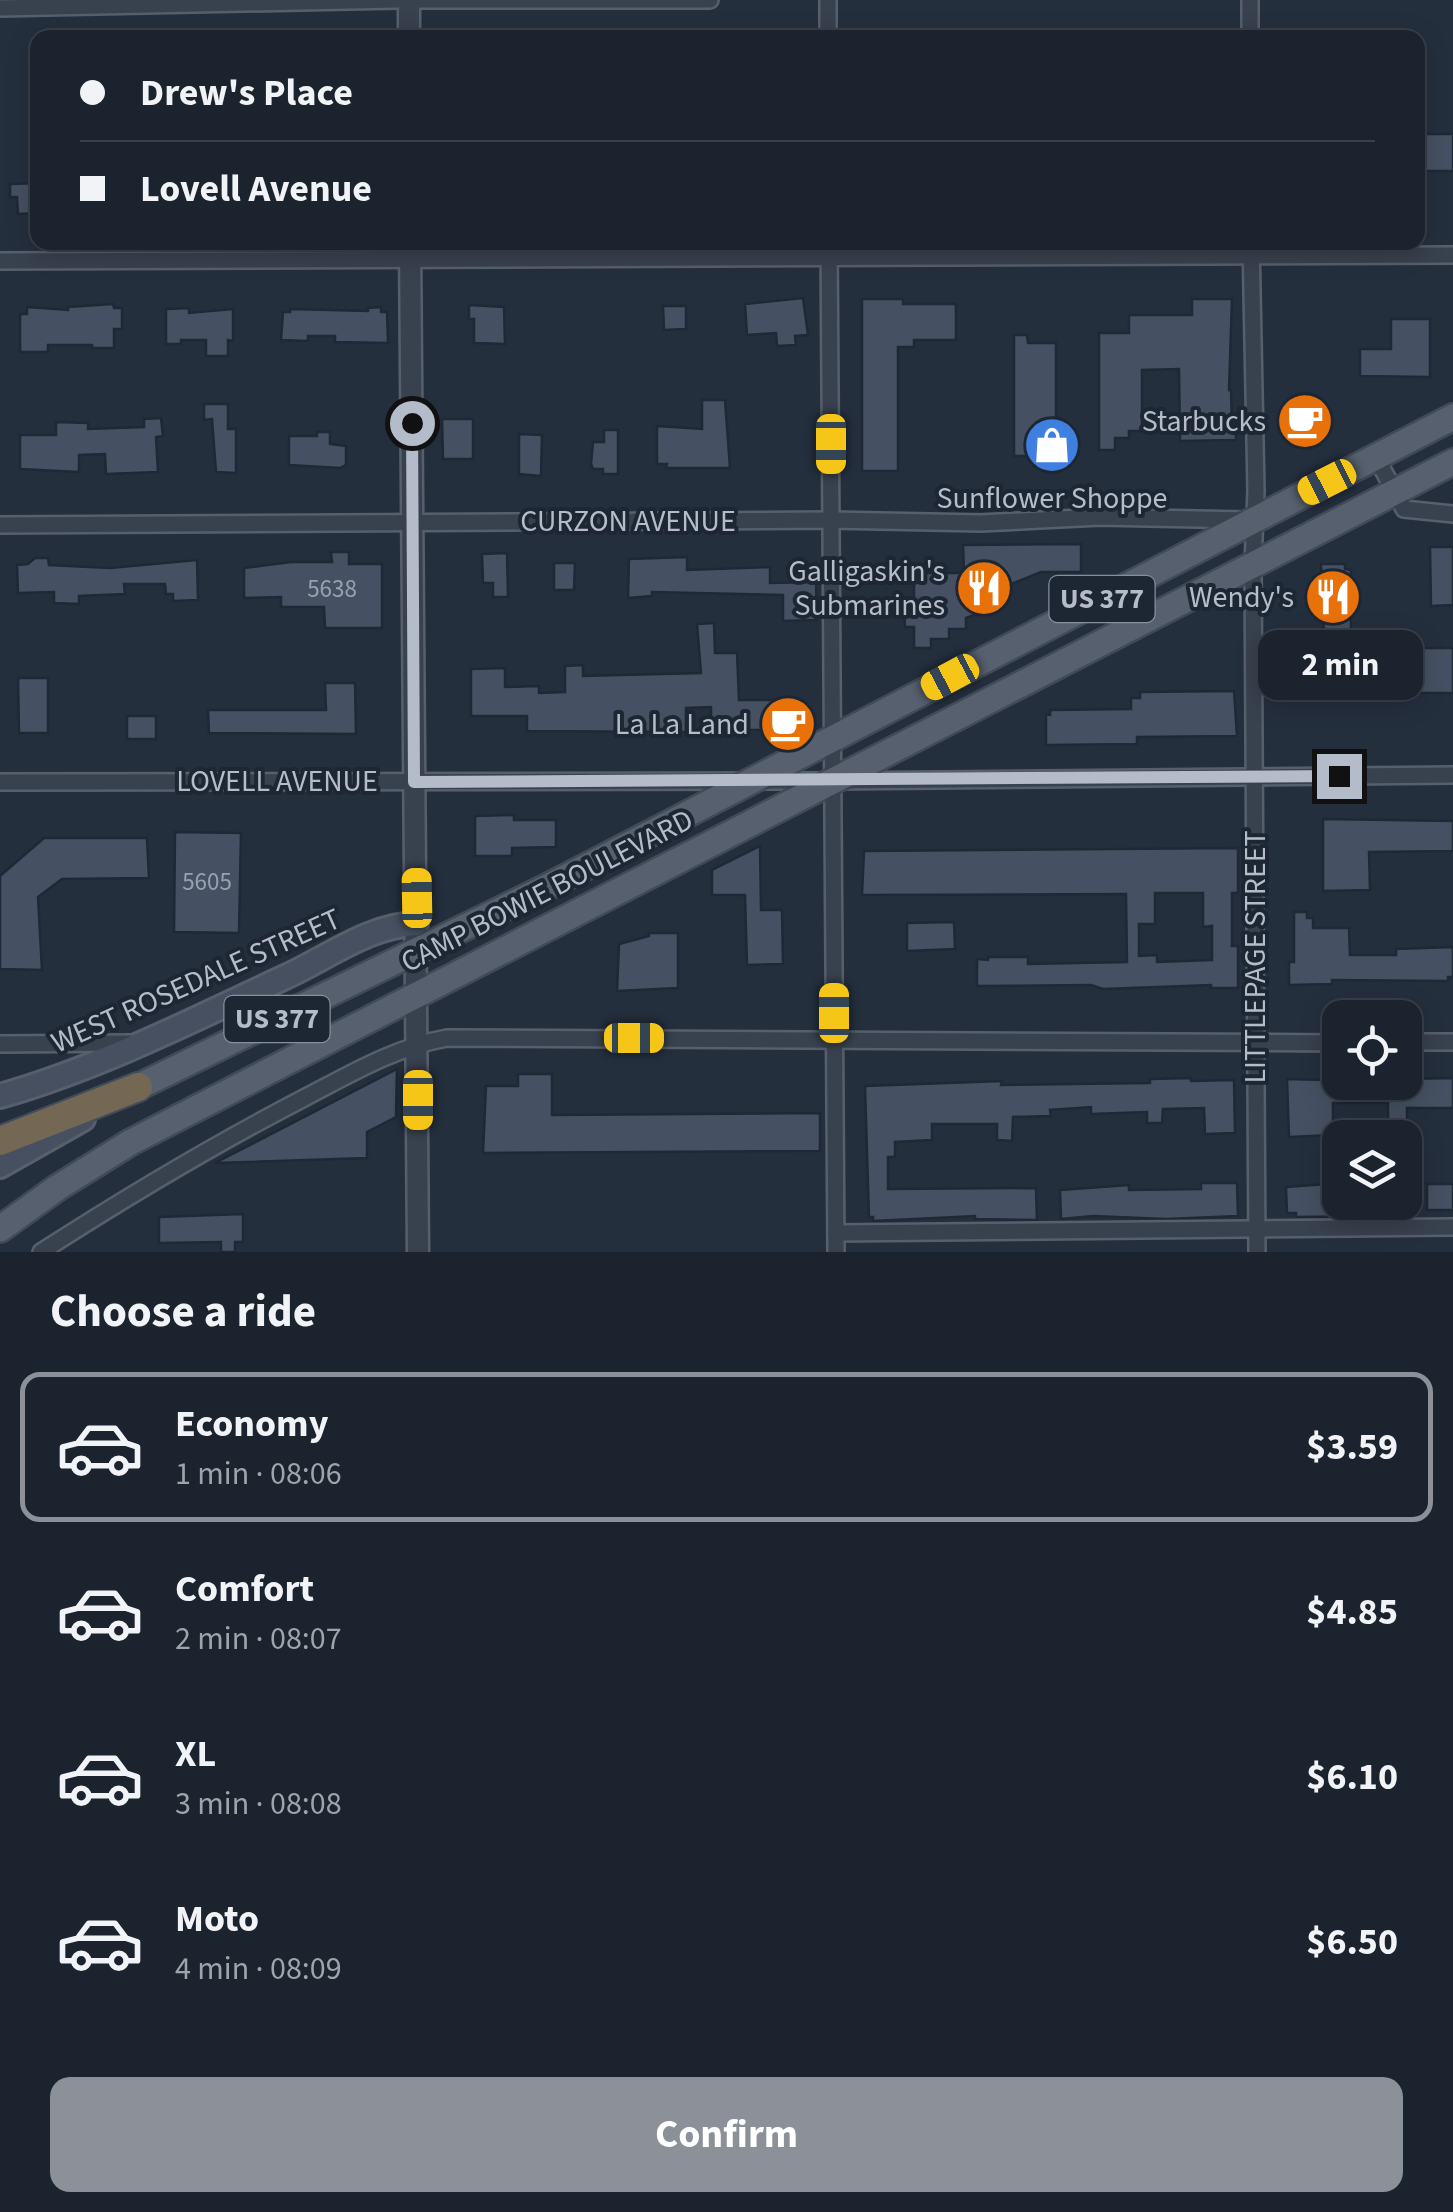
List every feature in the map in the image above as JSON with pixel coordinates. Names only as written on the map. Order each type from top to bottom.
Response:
[{"type":"highway","name":"US 377","points":[[0,1141],[138,1087]]},
{"type":"main road","name":"CAMP BOWIE BOULEVARD","points":[[0,1166],[417,937],[545,888],[1453,417]]},
{"type":"main road","name":"CAMP BOWIE BOULEVARD","points":[[0,1229],[56,1188],[131,1142],[1453,462]]},
{"type":"main road","name":"WEST ROSEDALE STREET","points":[[0,1096],[94,1064],[285,978],[390,924],[417,937]]},
{"type":"street","points":[[0,8],[398,0],[710,0]]},
{"type":"street","points":[[409,0],[409,30]]},
{"type":"street","points":[[828,0],[828,30]]},
{"type":"street","points":[[1250,0],[1250,30]]},
{"type":"street","points":[[0,261],[410,251],[830,250],[836,1252]]},
{"type":"street","name":"LITTLEPAGE STREET","points":[[1251,250],[1257,1252]]},
{"type":"street","points":[[1285,250],[1453,255]]},
{"type":"street","points":[[410,251],[418,1252]]},
{"type":"street","points":[[1376,457],[1404,509],[1453,514]]},
{"type":"street","name":"CURZON AVENUE","points":[[0,525],[831,520],[982,523],[1100,517],[1255,520]]},
{"type":"street","name":"LOVELL AVENUE","points":[[0,782],[833,781],[1453,775]]},
{"type":"street","points":[[42,1252],[217,1143],[417,1044],[474,1038],[1322,1042]]},
{"type":"street","points":[[1422,1042],[1453,1042]]},
{"type":"street","points":[[0,1044],[140,1043]]},
{"type":"street","points":[[836,1233],[1453,1227]]},
{"type":"building","points":[[1425,134],[1453,134],[1453,171],[1425,171]]},
{"type":"building","points":[[30,183],[30,213],[18,214],[17,197],[10,197],[10,184]]},
{"type":"building","points":[[803,298],[808,335],[795,336],[796,345],[777,346],[776,333],[747,335],[745,304]]},
{"type":"building","points":[[862,299],[956,304],[956,340],[914,340],[914,347],[898,347],[898,471],[862,471]]},
{"type":"building","points":[[1192,299],[1232,299],[1229,390],[1236,440],[1180,441],[1179,369],[1142,370],[1142,431],[1129,431],[1129,438],[1115,438],[1115,450],[1099,450],[1099,333],[1129,333],[1129,315],[1192,315]]},
{"type":"building","points":[[113,304],[114,308],[122,308],[122,329],[114,329],[114,348],[48,345],[48,352],[20,352],[20,314],[27,314],[27,307],[68,310]]},
{"type":"building","points":[[469,305],[504,307],[505,344],[474,343],[474,319],[469,319]]},
{"type":"building","points":[[663,306],[686,306],[686,329],[664,330]]},
{"type":"building","points":[[381,307],[381,312],[387,312],[388,343],[335,342],[335,336],[281,340],[283,312],[290,309],[368,311]]},
{"type":"building","points":[[189,308],[189,313],[233,309],[233,341],[228,340],[228,356],[206,356],[206,340],[166,344],[166,309]]},
{"type":"building","points":[[1391,319],[1430,319],[1430,377],[1360,376],[1360,349],[1391,349]]},
{"type":"building","points":[[1014,335],[1027,335],[1028,343],[1056,343],[1056,445],[1077,456],[1068,456],[1061,463],[1052,456],[1014,456]]},
{"type":"building","points":[[702,400],[725,400],[730,468],[666,468],[667,464],[657,464],[657,426],[702,429]]},
{"type":"building","points":[[1298,401],[1319,401],[1319,444],[1304,444],[1303,430],[1298,430]]},
{"type":"building","points":[[204,404],[228,404],[228,429],[236,429],[236,473],[216,472],[212,419],[204,420]]},
{"type":"building","points":[[161,418],[163,436],[156,437],[158,472],[106,474],[105,454],[79,455],[79,472],[20,469],[20,435],[56,435],[56,422],[88,423],[88,429],[144,427],[144,419]]},
{"type":"building","points":[[442,419],[473,419],[473,459],[443,459]]},
{"type":"building","points":[[604,430],[618,430],[618,474],[603,474],[603,469],[593,469],[591,464],[593,442],[604,442]]},
{"type":"building","points":[[317,432],[330,432],[330,444],[346,446],[346,465],[289,465],[289,436],[317,436]]},
{"type":"building","points":[[519,434],[542,435],[541,476],[519,474]]},
{"type":"building","points":[[1081,544],[1081,572],[1041,572],[987,594],[988,610],[966,618],[966,629],[949,629],[949,639],[931,639],[931,648],[914,648],[914,627],[905,627],[904,611],[914,611],[914,573],[964,573],[963,545]]},
{"type":"building","points":[[1430,547],[1453,547],[1453,605],[1431,606]]},
{"type":"building","points":[[331,552],[349,552],[349,564],[382,564],[382,628],[325,628],[324,607],[281,607],[281,597],[244,598],[244,568],[332,562]]},
{"type":"building","points":[[507,553],[508,597],[493,597],[493,583],[483,583],[482,554]]},
{"type":"building","points":[[687,557],[687,570],[770,567],[770,583],[816,582],[817,620],[783,621],[783,595],[652,592],[652,596],[628,598],[629,559]]},
{"type":"building","points":[[35,558],[48,558],[49,565],[110,568],[197,560],[198,600],[173,601],[173,594],[166,594],[165,584],[124,584],[125,594],[79,596],[79,604],[54,603],[54,592],[18,593],[17,565],[28,564]]},
{"type":"building","points":[[554,563],[575,563],[574,590],[554,590]]},
{"type":"building","points":[[1321,564],[1345,564],[1345,569],[1351,570],[1351,634],[1324,634]]},
{"type":"building","points":[[714,623],[715,653],[737,653],[739,700],[791,700],[791,730],[711,730],[711,707],[686,708],[686,732],[527,731],[527,716],[471,716],[471,669],[505,668],[505,687],[539,686],[539,693],[565,692],[565,666],[583,665],[583,676],[701,673],[697,624]]},
{"type":"building","points":[[1392,648],[1453,648],[1453,693],[1417,693],[1411,699],[1407,694],[1393,693]]},
{"type":"building","points":[[18,678],[48,678],[48,733],[19,733]]},
{"type":"building","points":[[325,683],[355,683],[356,734],[209,733],[208,710],[326,710]]},
{"type":"building","points":[[1234,691],[1237,736],[1137,737],[1137,744],[1046,745],[1046,714],[1050,715],[1050,710],[1131,709],[1131,698],[1140,698],[1140,692]]},
{"type":"building","points":[[127,716],[156,716],[156,739],[127,739]]},
{"type":"building","points":[[514,815],[514,820],[556,820],[556,847],[512,848],[512,856],[475,856],[475,816]]},
{"type":"building","points":[[1323,819],[1453,821],[1453,851],[1369,852],[1370,890],[1323,891]]},
{"type":"building","points":[[175,832],[241,833],[239,933],[174,932]]},
{"type":"building","points":[[44,838],[147,838],[149,878],[62,879],[38,897],[42,970],[0,969],[0,876]]},
{"type":"building","points":[[760,846],[761,910],[782,910],[783,964],[747,965],[745,895],[712,895],[712,870]]},
{"type":"building","points":[[1238,848],[1238,893],[1232,893],[1232,946],[1238,946],[1238,988],[977,986],[977,959],[988,957],[1028,957],[1028,964],[1127,962],[1126,894],[862,895],[864,851]],"holes":[[[1155,893],[1203,893],[1203,927],[1212,926],[1212,960],[1157,962],[1157,955],[1139,956],[1139,924],[1155,924]]]},
{"type":"building","points":[[1294,912],[1307,912],[1307,918],[1313,918],[1313,928],[1349,928],[1350,955],[1396,955],[1396,949],[1453,947],[1453,977],[1448,977],[1448,981],[1332,980],[1332,984],[1289,985],[1289,962],[1294,962]]},
{"type":"building","points":[[954,922],[955,949],[907,951],[907,923]]},
{"type":"building","points":[[649,933],[678,933],[678,988],[617,991],[619,944]]},
{"type":"building","points":[[397,1069],[396,1117],[367,1132],[367,1158],[215,1163]]},
{"type":"building","points":[[518,1074],[552,1074],[552,1115],[820,1113],[820,1151],[483,1153],[486,1086],[518,1086]]},
{"type":"building","points":[[1453,1078],[1453,1108],[1407,1108],[1407,1120],[1388,1120],[1388,1103],[1333,1103],[1333,1120],[1322,1120],[1322,1136],[1289,1137],[1287,1079],[1322,1080],[1322,1100],[1422,1100],[1422,1079]]},
{"type":"building","points":[[1150,1079],[1234,1080],[1235,1133],[1205,1134],[1204,1108],[1163,1109],[1162,1123],[1147,1123],[1147,1112],[1091,1114],[1091,1107],[1050,1110],[1051,1116],[1013,1117],[1012,1141],[997,1140],[997,1124],[932,1124],[932,1140],[895,1142],[895,1157],[888,1157],[888,1189],[1036,1188],[1037,1220],[975,1216],[873,1221],[869,1217],[865,1086],[1002,1081],[1001,1085],[1150,1083]]},
{"type":"building","points":[[1201,1183],[1237,1183],[1238,1216],[1061,1219],[1060,1190],[1129,1185],[1129,1190],[1201,1189]]},
{"type":"building","points":[[1322,1184],[1322,1217],[1296,1217],[1296,1213],[1287,1213],[1286,1187]]},
{"type":"building","points":[[1427,1184],[1453,1184],[1453,1210],[1427,1210]]},
{"type":"building","points":[[243,1214],[243,1242],[235,1242],[235,1252],[221,1252],[221,1242],[159,1243],[159,1217]]},
{"type":"place","name":"Starbucks","points":[[1305,421]]},
{"type":"place","name":"Sunflower Shoppe","points":[[1052,445]]},
{"type":"place","name":"Galligaskin's Submarines","points":[[984,588]]},
{"type":"place","name":"Wendy's","points":[[1333,597]]},
{"type":"place","name":"La La Land","points":[[788,724]]},
{"type":"route","points":[[412,423],[414,782],[1339,776]]}]
